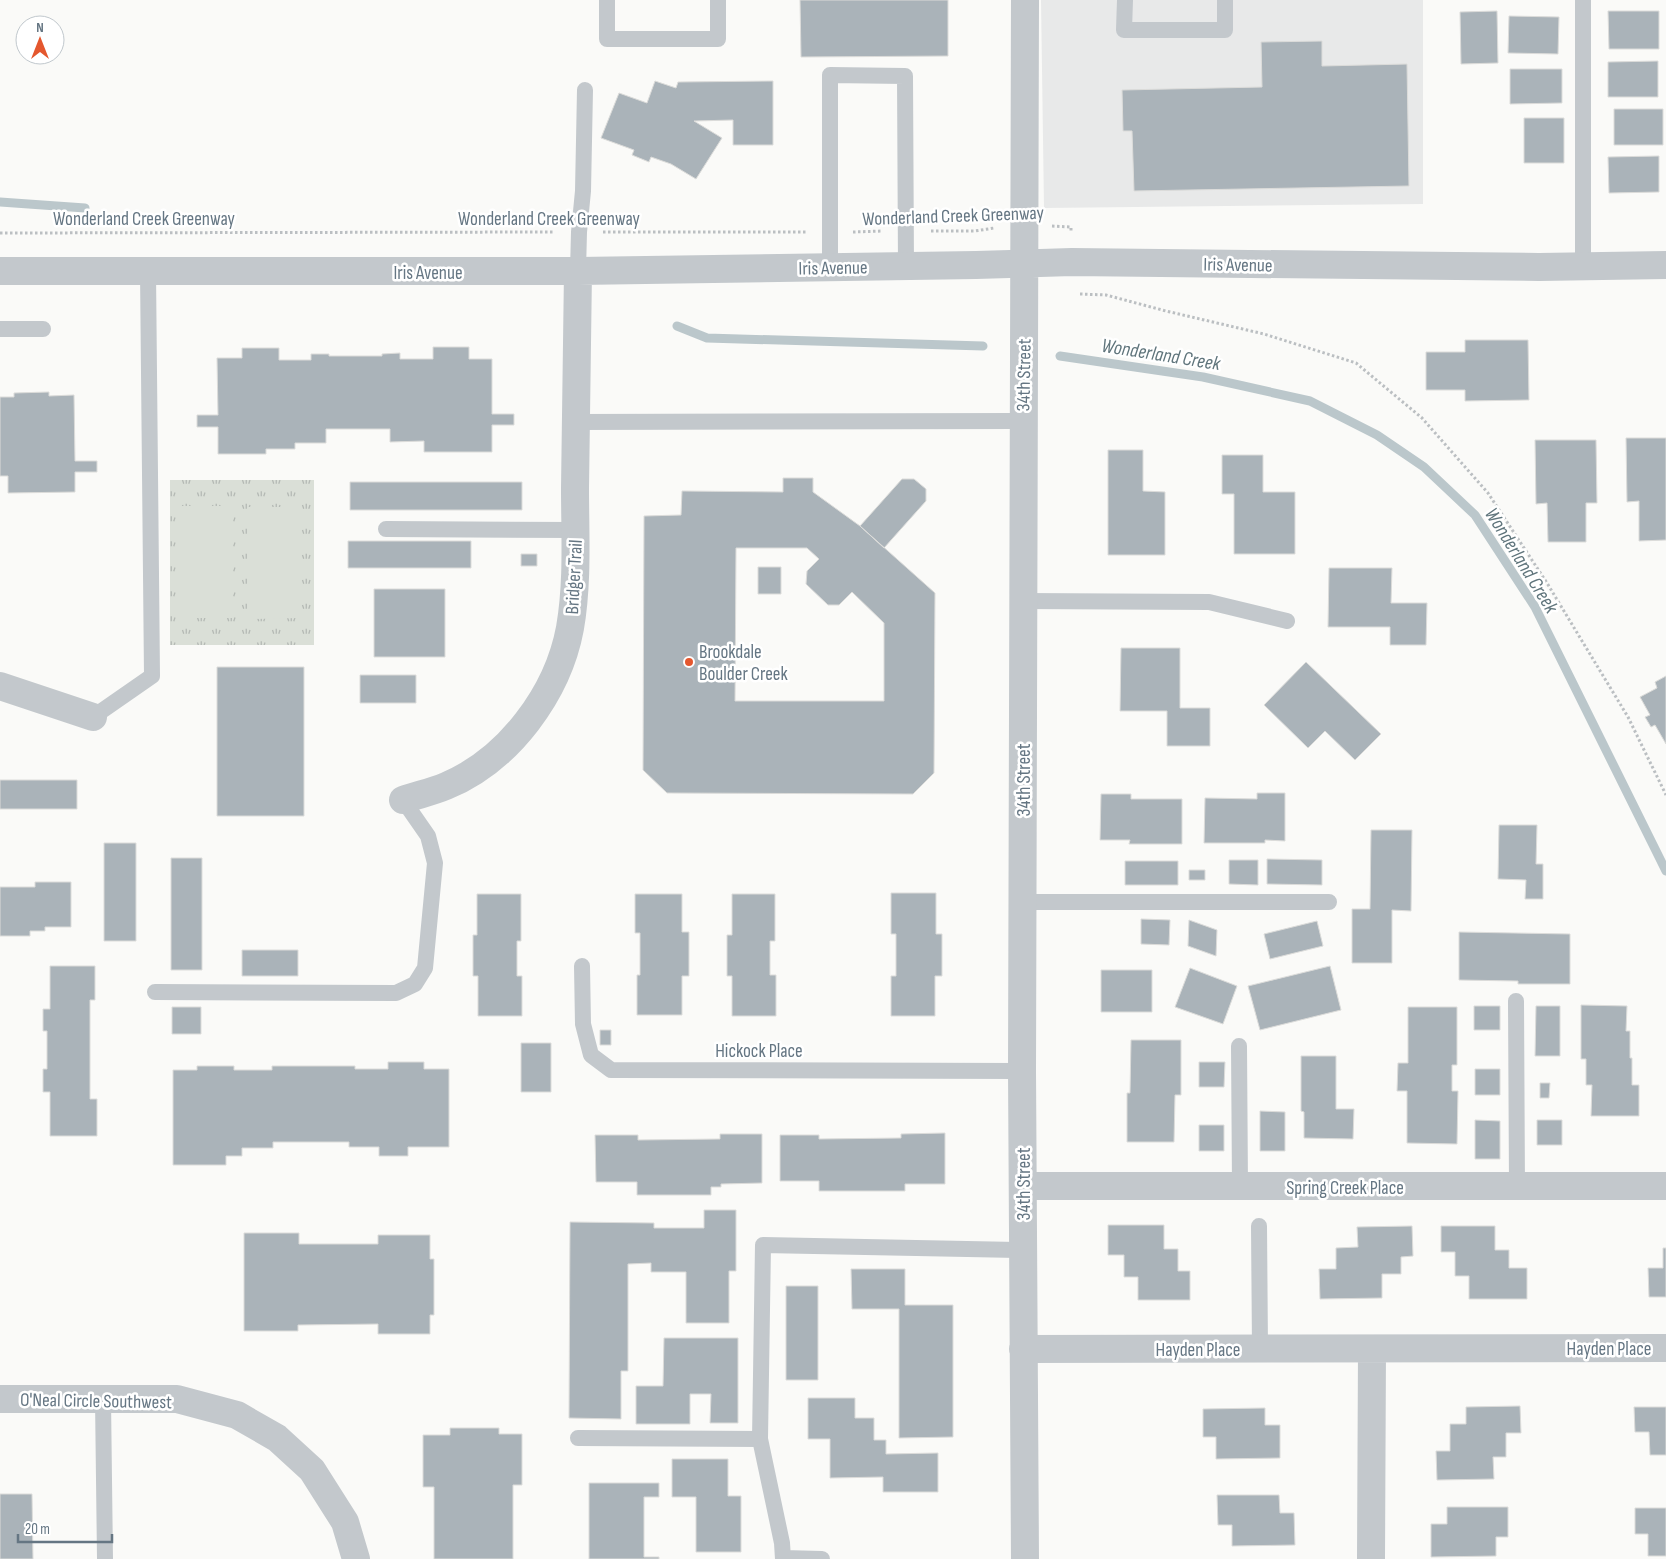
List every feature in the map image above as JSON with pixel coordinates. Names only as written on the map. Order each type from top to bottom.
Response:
[{"type":"street","name":"34th Street","points":[[1025,0],[1023,421],[1024,902],[1022,1071],[1025,1559]]},
{"type":"street","name":"Iris Avenue","points":[[0,271],[578,271],[1072,262],[1666,265]]},
{"type":"street","name":"Bridger Trail","points":[[403,800],[446,786],[467,775],[494,756],[520,732],[547,692],[566,647],[574,594],[578,271]]},
{"type":"street","points":[[0,686],[93,717]]},
{"type":"street","name":"Spring Creek Place","points":[[1023,1186],[1666,1186]]},
{"type":"street","name":"Hayden Place","points":[[1024,1349],[1666,1348]]},
{"type":"street","points":[[1371,1559],[1372,1349]]},
{"type":"street","name":"O'Neal Circle Southwest","points":[[0,1399],[176,1399],[236,1415],[277,1438],[312,1470],[345,1522],[356,1559]]},
{"type":"lane","points":[[607,0],[606,39],[718,39],[718,0]]},
{"type":"lane","points":[[1125,0],[1124,30],[1225,30],[1225,0]]},
{"type":"lane","points":[[1583,0],[1583,266]]},
{"type":"lane","points":[[830,267],[830,75],[905,76],[906,266]]},
{"type":"lane","points":[[578,271],[579,232],[584,191],[585,90]]},
{"type":"lane","points":[[93,717],[152,676],[148,271]]},
{"type":"lane","points":[[0,329],[43,329]]},
{"type":"lane","points":[[576,422],[1023,421]]},
{"type":"lane","points":[[386,529],[575,530]]},
{"type":"lane","points":[[1024,601],[1209,602],[1286,621]]},
{"type":"lane","points":[[155,992],[396,993],[415,984],[425,968],[435,863],[428,836],[403,800]]},
{"type":"lane","points":[[1024,902],[1329,902]]},
{"type":"lane","name":"Hickock Place","points":[[582,966],[583,1024],[591,1055],[611,1070],[1022,1071]]},
{"type":"lane","points":[[1516,1002],[1517,1186]]},
{"type":"lane","points":[[1239,1046],[1240,1186]]},
{"type":"lane","points":[[1259,1226],[1260,1349]]},
{"type":"lane","points":[[822,1559],[783,1559],[782,1543],[760,1439],[763,1245],[1023,1250]]},
{"type":"lane","points":[[103,1399],[105,1559]]},
{"type":"lane","points":[[578,1438],[760,1439]]},
{"type":"path","name":"Wonderland Creek Greenway","points":[[0,233],[830,232],[974,230],[1024,223],[1071,228],[1073,294],[1106,295],[1264,334],[1356,364],[1422,418],[1488,493],[1547,583],[1628,717],[1666,795]]},
{"type":"shaded area","points":[[1041,0],[1423,0],[1423,204],[1044,208]]},
{"type":"green space","points":[[170,480],[314,480],[314,645],[170,645]]},
{"type":"green space","points":[[180,506],[232,506],[232,618],[180,618]]},
{"type":"green space","points":[[248,507],[300,507],[300,618],[248,619]]},
{"type":"building","points":[[800,0],[948,0],[948,56],[801,57]]},
{"type":"building","points":[[1497,11],[1498,63],[1461,64],[1460,12]]},
{"type":"building","points":[[1608,11],[1659,11],[1659,49],[1609,49]]},
{"type":"building","points":[[1509,16],[1559,17],[1558,54],[1508,53]]},
{"type":"building","points":[[1322,41],[1322,66],[1407,64],[1409,186],[1134,191],[1132,131],[1123,131],[1122,90],[1262,87],[1261,42]]},
{"type":"building","points":[[1658,61],[1658,97],[1608,97],[1608,62]]},
{"type":"building","points":[[1510,69],[1562,69],[1562,103],[1510,104]]},
{"type":"building","points":[[655,81],[676,88],[678,82],[773,81],[773,145],[733,145],[733,120],[694,121],[722,138],[696,179],[671,164],[651,157],[649,162],[632,155],[634,150],[601,138],[619,93],[647,103]]},
{"type":"building","points":[[1614,109],[1663,109],[1663,145],[1614,145]]},
{"type":"building","points":[[1524,118],[1564,118],[1564,163],[1524,163]]},
{"type":"building","points":[[1659,156],[1659,192],[1609,193],[1608,157]]},
{"type":"building","points":[[1465,340],[1528,340],[1529,400],[1465,401],[1465,390],[1426,390],[1426,352],[1465,352]]},
{"type":"building","points":[[433,347],[469,347],[469,359],[492,359],[492,414],[514,414],[514,425],[492,425],[492,452],[424,452],[424,441],[390,442],[390,429],[326,429],[326,443],[295,443],[295,449],[266,449],[266,454],[218,454],[218,427],[197,427],[197,415],[218,415],[217,358],[242,358],[242,348],[279,348],[279,360],[311,360],[311,354],[382,356],[382,354],[400,353],[400,359],[433,359]]},
{"type":"building","points":[[49,392],[49,396],[74,395],[75,461],[97,461],[97,472],[75,472],[75,492],[8,493],[8,476],[0,476],[0,397],[14,397],[14,393]]},
{"type":"building","points":[[1626,438],[1666,438],[1666,540],[1639,541],[1639,501],[1627,502]]},
{"type":"building","points":[[1535,440],[1596,440],[1597,503],[1586,503],[1586,542],[1548,542],[1547,503],[1536,504]]},
{"type":"building","points":[[1108,450],[1143,450],[1143,491],[1165,492],[1165,555],[1108,555]]},
{"type":"building","points":[[1222,455],[1263,455],[1263,492],[1295,492],[1295,554],[1234,554],[1234,494],[1222,494]]},
{"type":"building","name":"Brookdale Boulder Creek","points":[[783,478],[813,478],[813,492],[860,526],[935,593],[934,773],[913,794],[667,793],[643,770],[644,516],[681,515],[682,491],[783,492]],"holes":[[[736,548],[807,548],[819,559],[807,571],[806,584],[828,605],[839,605],[852,592],[884,623],[884,701],[735,701]]]},
{"type":"building","points":[[902,479],[914,479],[926,489],[926,501],[884,548],[860,526]]},
{"type":"building","points":[[350,482],[522,482],[522,510],[350,510]]},
{"type":"building","points":[[348,541],[471,541],[471,568],[348,568]]},
{"type":"building","points":[[521,554],[537,554],[537,566],[521,566]]},
{"type":"building","points":[[758,567],[781,567],[781,594],[758,594]]},
{"type":"building","points":[[1329,568],[1392,568],[1391,603],[1427,603],[1426,645],[1390,645],[1390,627],[1328,627]]},
{"type":"building","points":[[374,589],[445,589],[445,657],[374,657]]},
{"type":"building","points":[[1121,648],[1180,648],[1180,708],[1210,708],[1210,746],[1167,746],[1167,711],[1120,711]]},
{"type":"building","points":[[1306,662],[1381,734],[1355,760],[1325,731],[1308,748],[1264,705]]},
{"type":"building","points":[[217,667],[304,667],[304,816],[217,816]]},
{"type":"building","points":[[360,675],[416,675],[416,703],[360,703]]},
{"type":"building","points":[[1666,676],[1666,744],[1655,725],[1651,727],[1645,717],[1650,715],[1640,697],[1657,688],[1655,682]]},
{"type":"building","points":[[0,780],[77,780],[77,809],[0,809]]},
{"type":"building","points":[[1257,793],[1285,793],[1285,841],[1265,840],[1265,843],[1204,843],[1205,798],[1257,799]]},
{"type":"building","points":[[1101,794],[1131,794],[1131,799],[1182,799],[1182,844],[1129,844],[1130,840],[1100,840]]},
{"type":"building","points":[[1499,825],[1537,825],[1536,864],[1543,864],[1543,899],[1525,899],[1526,880],[1498,879]]},
{"type":"building","points":[[1371,830],[1412,830],[1411,911],[1392,910],[1392,963],[1352,963],[1352,909],[1370,909]]},
{"type":"building","points":[[104,843],[136,843],[136,941],[104,941]]},
{"type":"building","points":[[171,858],[202,858],[202,970],[171,970]]},
{"type":"building","points":[[1267,859],[1322,860],[1322,885],[1267,884]]},
{"type":"building","points":[[1229,860],[1258,860],[1258,885],[1229,884]]},
{"type":"building","points":[[1125,861],[1178,861],[1178,885],[1125,885]]},
{"type":"building","points":[[1189,870],[1205,870],[1205,880],[1189,880]]},
{"type":"building","points":[[35,882],[71,882],[71,927],[45,927],[45,931],[30,931],[30,936],[0,936],[0,887],[35,887]]},
{"type":"building","points":[[891,893],[936,893],[936,934],[942,934],[942,976],[935,976],[935,1016],[891,1016],[891,976],[896,976],[896,934],[891,934]]},
{"type":"building","points":[[477,894],[521,894],[521,941],[517,941],[517,976],[522,976],[522,1016],[478,1016],[478,976],[473,976],[473,935],[477,935]]},
{"type":"building","points":[[635,894],[682,894],[682,932],[689,932],[689,976],[682,976],[682,1015],[637,1015],[637,975],[640,975],[640,933],[635,933]]},
{"type":"building","points":[[732,894],[775,894],[775,941],[770,941],[770,975],[776,975],[776,1016],[732,1016],[732,976],[727,976],[727,935],[732,935]]},
{"type":"building","points":[[1141,919],[1170,920],[1169,945],[1141,944]]},
{"type":"building","points":[[1189,920],[1217,930],[1216,956],[1188,946]]},
{"type":"building","points":[[1317,921],[1323,946],[1270,959],[1264,934]]},
{"type":"building","points":[[1459,932],[1570,934],[1570,984],[1518,984],[1518,981],[1459,980]]},
{"type":"building","points":[[242,950],[298,950],[298,976],[242,976]]},
{"type":"building","points":[[50,966],[95,966],[95,1000],[90,1000],[90,1099],[97,1099],[97,1136],[50,1136],[50,1092],[43,1092],[43,1069],[47,1069],[47,1031],[43,1031],[43,1009],[50,1009]]},
{"type":"building","points":[[1330,966],[1341,1010],[1260,1030],[1248,986]]},
{"type":"building","points":[[1190,968],[1237,986],[1223,1024],[1175,1007]]},
{"type":"building","points":[[1101,970],[1152,970],[1152,1012],[1101,1012]]},
{"type":"building","points":[[1581,1005],[1627,1006],[1626,1031],[1630,1031],[1632,1085],[1639,1085],[1639,1116],[1591,1116],[1592,1085],[1586,1085],[1586,1059],[1581,1059]]},
{"type":"building","points":[[1474,1006],[1500,1006],[1500,1030],[1474,1030]]},
{"type":"building","points":[[1536,1006],[1560,1006],[1560,1056],[1535,1056]]},
{"type":"building","points":[[172,1007],[201,1007],[201,1034],[172,1034]]},
{"type":"building","points":[[1408,1007],[1457,1007],[1457,1065],[1452,1065],[1452,1091],[1458,1091],[1457,1144],[1407,1143],[1407,1091],[1397,1091],[1398,1063],[1408,1063]]},
{"type":"building","points":[[600,1030],[611,1030],[611,1045],[600,1045]]},
{"type":"building","points":[[1131,1040],[1181,1040],[1181,1095],[1175,1095],[1174,1142],[1127,1142],[1127,1093],[1130,1093]]},
{"type":"building","points":[[521,1043],[551,1043],[551,1092],[521,1092]]},
{"type":"building","points":[[1301,1056],[1336,1056],[1336,1109],[1354,1109],[1353,1139],[1304,1138],[1304,1112],[1301,1111]]},
{"type":"building","points":[[388,1062],[424,1062],[424,1069],[449,1069],[449,1147],[408,1147],[408,1156],[379,1156],[379,1147],[349,1147],[349,1142],[273,1142],[273,1148],[242,1148],[242,1156],[226,1156],[226,1165],[173,1165],[173,1070],[197,1070],[197,1066],[234,1066],[234,1070],[272,1070],[272,1066],[355,1066],[355,1069],[388,1069]]},
{"type":"building","points":[[1199,1062],[1225,1062],[1224,1087],[1199,1087]]},
{"type":"building","points":[[1475,1069],[1500,1069],[1500,1095],[1475,1095]]},
{"type":"building","points":[[1540,1083],[1550,1083],[1549,1098],[1540,1098]]},
{"type":"building","points":[[1260,1111],[1285,1112],[1285,1151],[1260,1151]]},
{"type":"building","points":[[1475,1120],[1500,1121],[1500,1159],[1475,1159]]},
{"type":"building","points":[[1537,1120],[1562,1120],[1562,1145],[1537,1145]]},
{"type":"building","points":[[1199,1125],[1224,1125],[1224,1151],[1199,1151]]},
{"type":"building","points":[[945,1133],[945,1184],[905,1184],[905,1191],[819,1191],[819,1181],[780,1181],[780,1135],[819,1135],[819,1139],[901,1138],[901,1134]]},
{"type":"building","points":[[720,1134],[762,1134],[762,1183],[721,1184],[721,1187],[711,1187],[711,1195],[637,1195],[637,1182],[596,1182],[595,1135],[638,1135],[638,1140],[720,1139]]},
{"type":"building","points":[[704,1210],[736,1210],[736,1271],[729,1271],[729,1323],[686,1323],[686,1272],[651,1272],[651,1263],[628,1264],[628,1371],[621,1371],[621,1419],[569,1418],[570,1222],[654,1223],[654,1228],[704,1228]]},
{"type":"building","points":[[1108,1225],[1164,1225],[1164,1249],[1178,1249],[1178,1271],[1190,1271],[1190,1300],[1138,1300],[1138,1277],[1124,1277],[1124,1255],[1108,1255]]},
{"type":"building","points":[[1412,1226],[1413,1256],[1401,1257],[1401,1274],[1382,1274],[1382,1298],[1320,1299],[1319,1269],[1336,1269],[1336,1248],[1358,1247],[1357,1227]]},
{"type":"building","points":[[1441,1226],[1495,1226],[1495,1250],[1509,1250],[1509,1268],[1527,1268],[1527,1299],[1469,1299],[1469,1276],[1455,1276],[1455,1252],[1441,1252]]},
{"type":"building","points":[[244,1233],[299,1233],[299,1244],[378,1244],[378,1235],[430,1235],[430,1259],[434,1259],[434,1315],[430,1315],[430,1334],[378,1334],[378,1324],[298,1325],[298,1331],[244,1331]]},
{"type":"building","points":[[1663,1248],[1666,1248],[1666,1297],[1649,1297],[1648,1268],[1663,1268]]},
{"type":"building","points":[[851,1269],[905,1269],[905,1305],[953,1305],[953,1437],[899,1438],[899,1309],[852,1309]]},
{"type":"building","points":[[786,1286],[818,1286],[818,1380],[786,1380]]},
{"type":"building","points":[[664,1338],[738,1338],[738,1423],[710,1423],[711,1394],[690,1394],[690,1424],[636,1424],[636,1386],[663,1386]]},
{"type":"building","points":[[808,1398],[855,1398],[855,1418],[874,1418],[874,1440],[886,1440],[886,1454],[938,1453],[938,1492],[883,1492],[883,1477],[830,1478],[830,1439],[808,1439]]},
{"type":"building","points":[[1520,1406],[1521,1433],[1506,1433],[1506,1457],[1493,1457],[1494,1479],[1437,1480],[1436,1451],[1450,1451],[1450,1424],[1466,1424],[1466,1407]]},
{"type":"building","points":[[1634,1407],[1666,1407],[1666,1455],[1650,1455],[1649,1432],[1635,1432]]},
{"type":"building","points":[[1265,1408],[1265,1425],[1280,1425],[1280,1458],[1216,1459],[1216,1437],[1203,1437],[1203,1409]]},
{"type":"building","points":[[450,1428],[499,1428],[499,1434],[522,1434],[522,1485],[513,1485],[513,1559],[434,1559],[434,1487],[423,1487],[423,1435],[450,1435]]},
{"type":"building","points":[[672,1459],[728,1459],[728,1496],[741,1496],[741,1552],[696,1552],[696,1497],[672,1497]]},
{"type":"building","points":[[589,1483],[659,1483],[659,1497],[644,1497],[644,1557],[659,1557],[659,1559],[589,1559]]},
{"type":"building","points":[[0,1494],[32,1494],[33,1559],[0,1559]]},
{"type":"building","points":[[1217,1495],[1279,1495],[1280,1513],[1294,1513],[1295,1545],[1232,1546],[1232,1525],[1218,1525]]},
{"type":"building","points":[[1447,1507],[1508,1507],[1508,1537],[1496,1537],[1496,1556],[1431,1557],[1431,1524],[1447,1524]]},
{"type":"building","points":[[1635,1508],[1666,1508],[1666,1556],[1648,1556],[1648,1534],[1635,1534]]},
{"type":"waterway","name":"Wonderland Creek","points":[[0,202],[85,208]]},
{"type":"waterway","name":"Wonderland Creek","points":[[677,326],[707,338],[983,346]]},
{"type":"waterway","name":"Wonderland Creek","points":[[1060,356],[1203,377],[1310,401],[1377,435],[1424,467],[1475,515],[1535,607],[1666,871]]},
{"type":"place","name":"Brookdale Boulder Creek","points":[[689,662]]}]
